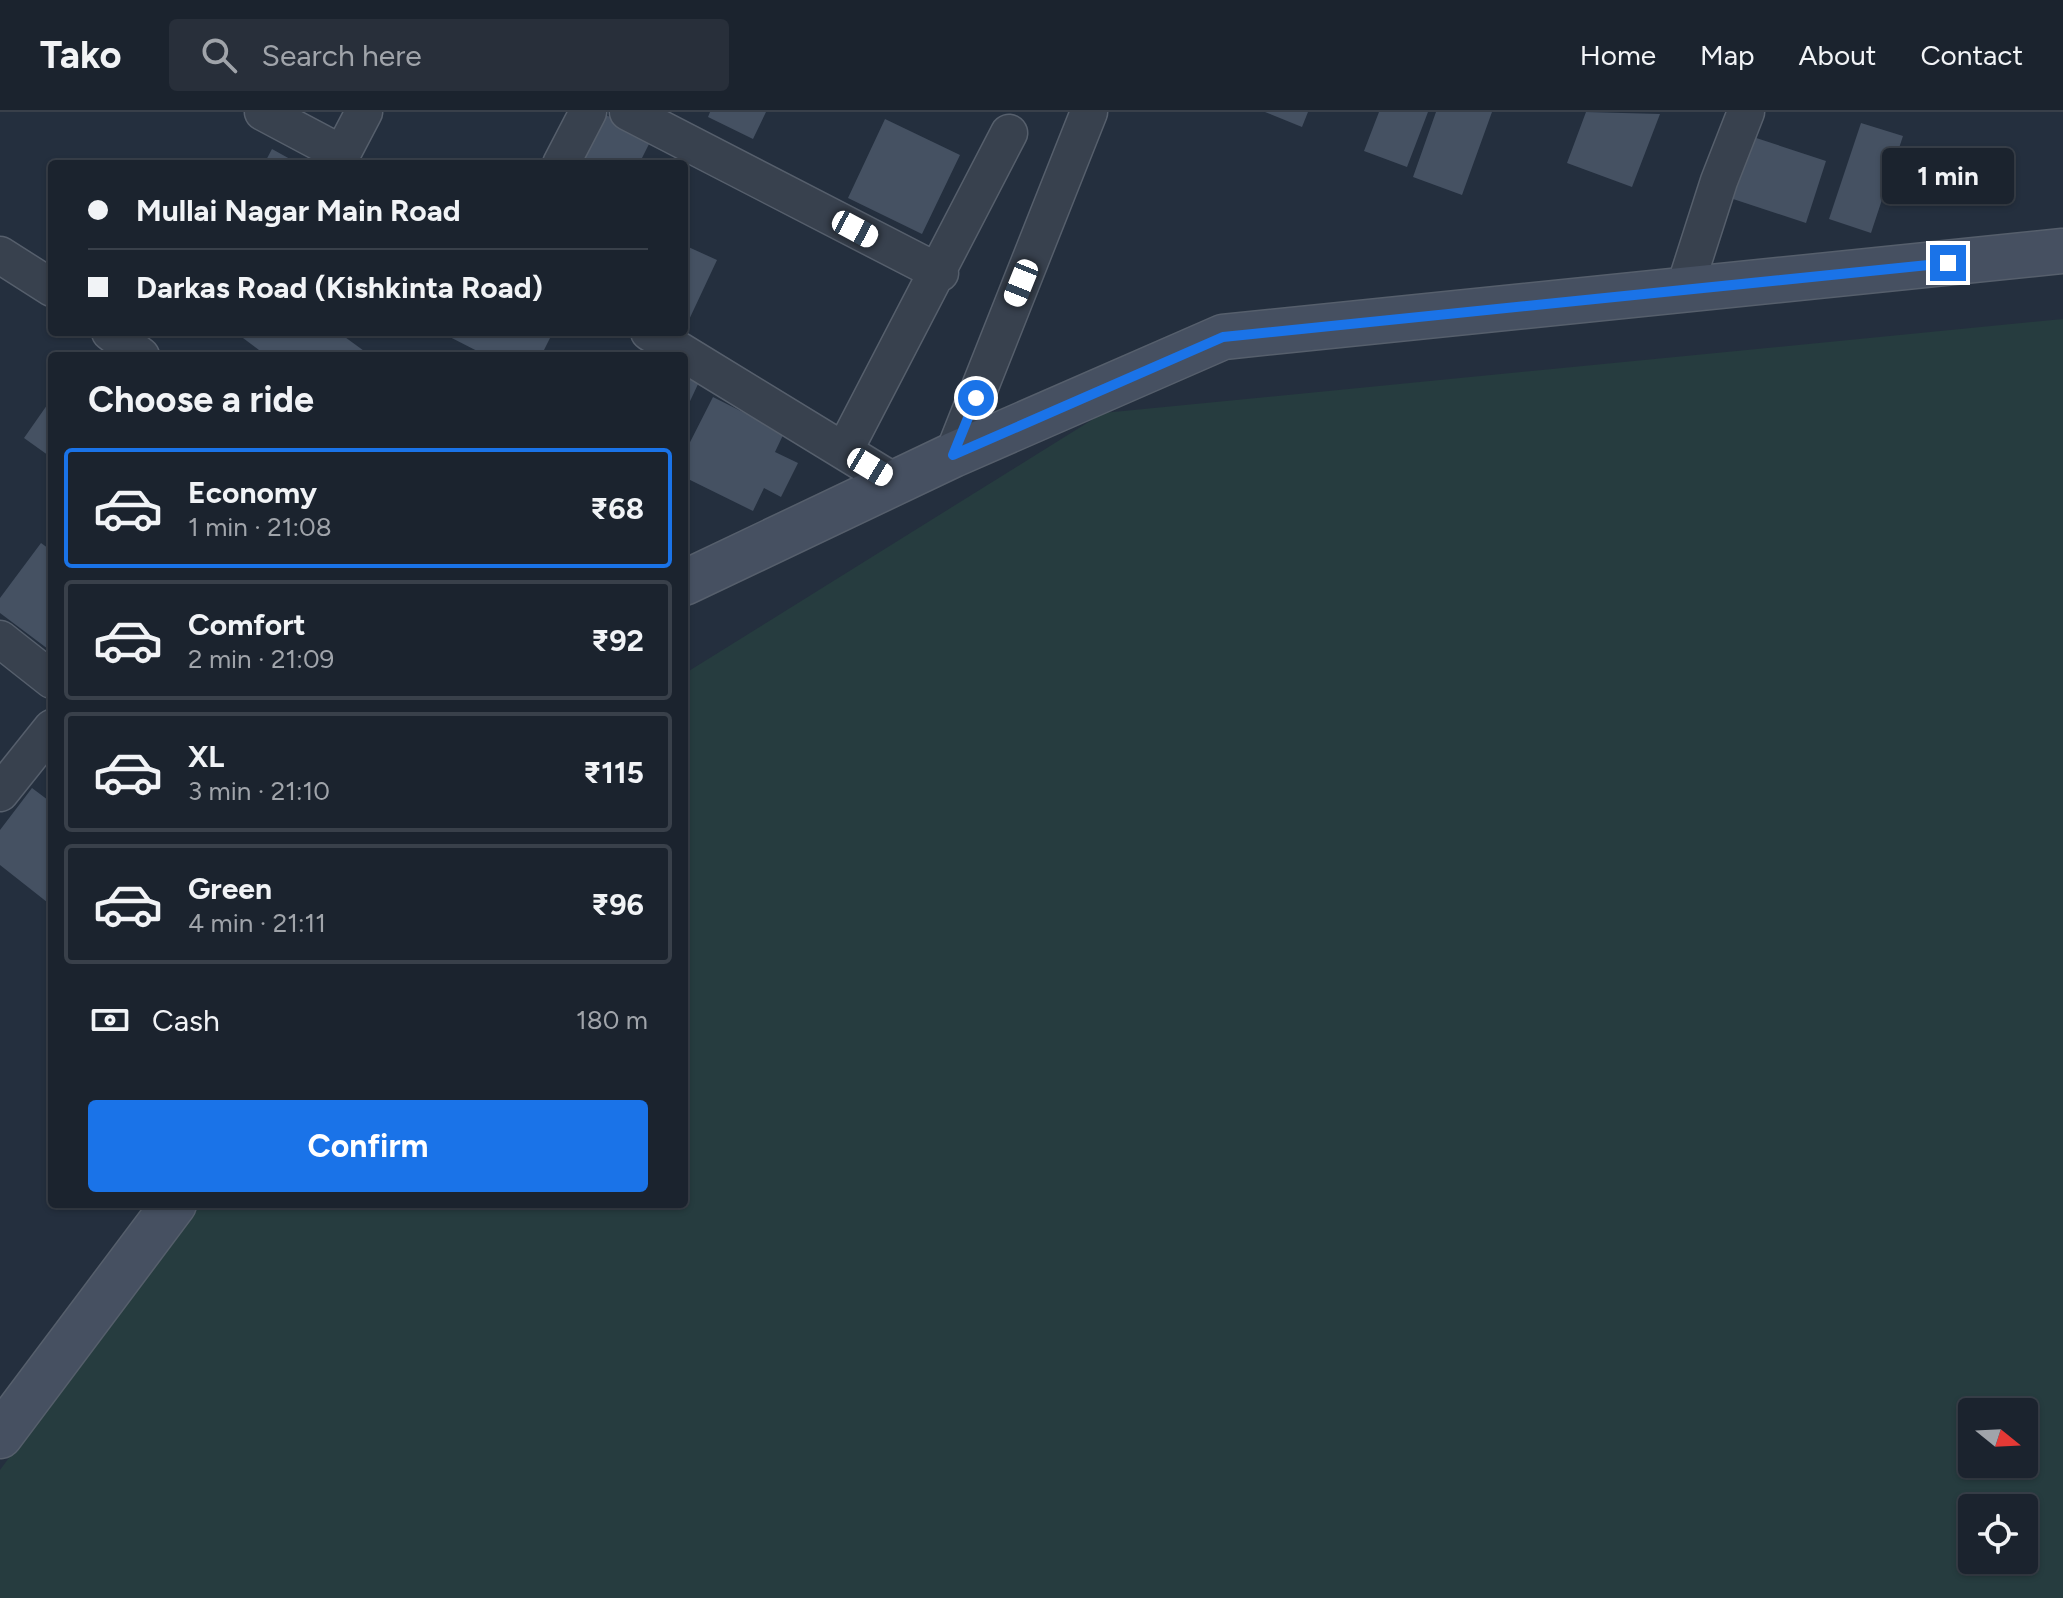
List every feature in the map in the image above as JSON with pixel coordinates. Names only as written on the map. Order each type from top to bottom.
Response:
[{"type":"main road","points":[[688,581],[953,455],[1223,337],[2063,251]]},
{"type":"main road","points":[[0,1436],[171,1208]]},
{"type":"street","points":[[263,112],[351,159],[364,112]]},
{"type":"street","points":[[563,160],[588,112]]},
{"type":"street","points":[[628,112],[940,273]]},
{"type":"street","points":[[953,455],[1089,112]]},
{"type":"street","points":[[1684,290],[1719,181],[1746,112]]},
{"type":"street","points":[[844,451],[940,273],[1009,133]]},
{"type":"street","points":[[0,255],[48,285]]},
{"type":"street","points":[[115,336],[136,352]]},
{"type":"street","points":[[656,336],[682,352]]},
{"type":"street","points":[[688,356],[896,483]]},
{"type":"street","points":[[0,639],[48,677]]},
{"type":"street","points":[[0,793],[48,733]]},
{"type":"green space","points":[[2063,319],[2063,1598],[0,1598],[0,1470],[191,1208],[688,1208],[688,672],[1103,413]]},
{"type":"building","points":[[710,112],[766,112],[753,139],[708,117]]},
{"type":"building","points":[[1265,112],[1308,112],[1302,127]]},
{"type":"building","points":[[1379,112],[1428,112],[1407,167],[1364,151]]},
{"type":"building","points":[[1436,112],[1492,112],[1462,195],[1413,177]]},
{"type":"building","points":[[1586,112],[1660,114],[1632,187],[1567,163]]},
{"type":"building","points":[[604,114],[652,138],[641,160],[581,159]]},
{"type":"building","points":[[885,119],[960,155],[922,234],[848,198]]},
{"type":"building","points":[[1861,123],[1903,136],[1871,233],[1829,219]]},
{"type":"building","points":[[1741,133],[1826,161],[1806,223],[1721,195]]},
{"type":"building","points":[[272,149],[292,160],[266,160]]},
{"type":"building","points":[[688,247],[717,260],[688,322]]},
{"type":"building","points":[[240,336],[344,336],[366,352],[262,352]]},
{"type":"building","points":[[448,336],[551,336],[543,352],[479,352]]},
{"type":"building","points":[[688,377],[699,382],[688,405]]},
{"type":"building","points":[[713,397],[784,433],[775,452],[798,463],[781,497],[764,488],[753,511],[688,479],[688,446]]},
{"type":"building","points":[[48,404],[48,455],[24,438]]},
{"type":"building","points":[[41,543],[48,548],[48,649],[0,613],[0,598]]},
{"type":"building","points":[[32,788],[48,800],[48,903],[0,865],[0,830]]},
{"type":"route","points":[[976,398],[953,455],[1223,337],[1948,263]]}]
